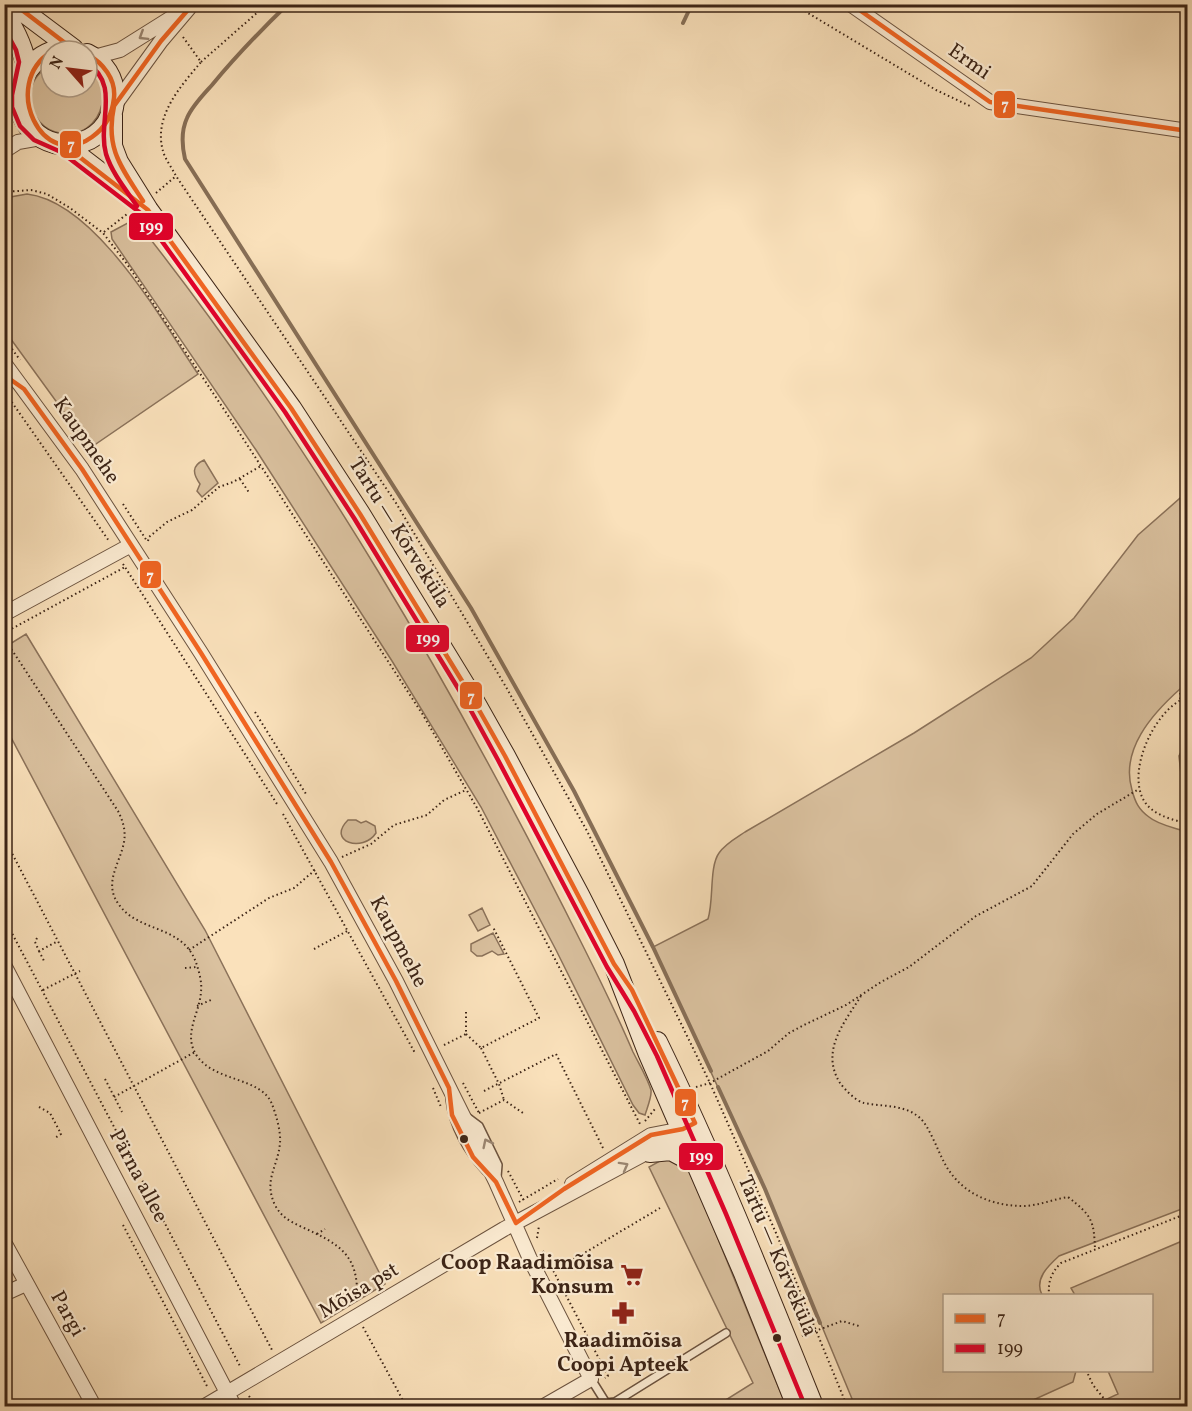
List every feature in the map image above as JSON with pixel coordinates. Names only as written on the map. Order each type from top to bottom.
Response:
[{"type":"main road","points":[[13,4],[57,39]]},
{"type":"main road","points":[[4,14],[20,43],[27,70]]},
{"type":"main road","points":[[39,59],[27,70],[21,82],[20,108],[24,120],[41,138],[64,145],[79,144],[93,138],[104,128],[113,110],[115,92],[111,78],[104,66],[99,64]]},
{"type":"main road","name":"Tartu — Kõrveküla","points":[[113,110],[112,146],[118,162],[144,205],[291,408],[398,574],[505,756],[614,964],[648,1052],[689,1126],[758,1269],[814,1407]]},
{"type":"main road","name":"Tartu — Kõrveküla","points":[[64,145],[144,205]]},
{"type":"main road","name":"Tartu — Kõrveküla","points":[[689,1126],[697,1164],[744,1273],[797,1407]]},
{"type":"main road","points":[[650,1152],[671,1150],[697,1164]]},
{"type":"street","name":"Ermi","points":[[850,4],[990,102],[1188,131]]},
{"type":"street","points":[[99,51],[120,50],[191,6]]},
{"type":"street","points":[[113,110],[161,41],[191,6]]},
{"type":"street","points":[[4,115],[19,96]]},
{"type":"street","points":[[4,151],[18,142],[41,138]]},
{"type":"street","name":"Kaupmehe","points":[[4,363],[82,470],[331,862],[396,981],[516,1223],[538,1275],[591,1379]]},
{"type":"street","points":[[4,614],[131,545]]},
{"type":"street","name":"Pärna allee","points":[[4,965],[234,1407]]},
{"type":"street","name":"Mõisa pst","points":[[205,1407],[534,1212],[650,1152],[689,1126]]},
{"type":"street","name":"Mõisa pst","points":[[534,1212],[564,1190],[651,1135],[689,1126]]},
{"type":"street","name":"Pargi","points":[[4,1242],[94,1407]]},
{"type":"street","points":[[4,1294],[26,1284]]},
{"type":"street","points":[[544,1407],[591,1379]]},
{"type":"lane","points":[[4,375],[24,389]]},
{"type":"lane","points":[[449,1088],[452,1115],[468,1149],[496,1182]]},
{"type":"lane","points":[[758,1269],[780,1298]]},
{"type":"lane","points":[[591,1379],[606,1403],[615,1402],[726,1333]]},
{"type":"lane","points":[[809,1371],[814,1407]]},
{"type":"path","points":[[267,4],[201,62],[179,89],[164,116],[161,133],[163,151],[176,176],[396,503],[506,687],[587,831],[710,1083],[776,1233],[847,1407]]},
{"type":"path","points":[[180,33],[201,62]]},
{"type":"path","points":[[103,233],[144,205],[176,176]]},
{"type":"path","points":[[4,192],[31,189],[47,194],[103,233],[127,264],[423,715],[477,808],[641,1126],[633,1132]]},
{"type":"path","points":[[4,391],[117,553],[281,809],[419,1060]]},
{"type":"path","points":[[148,545],[149,537],[167,522],[192,510],[212,492],[261,466]]},
{"type":"path","points":[[240,478],[250,494]]},
{"type":"path","points":[[4,633],[125,567]]},
{"type":"path","points":[[4,638],[124,824],[124,842],[115,864],[111,885],[119,906],[133,918],[173,934],[189,950],[198,967],[201,991],[190,1034],[197,1056],[213,1071],[259,1088],[271,1100],[277,1119],[280,1143],[269,1181],[275,1204],[286,1220],[331,1240],[347,1254],[356,1271],[358,1316],[406,1407]]},
{"type":"path","points":[[1180,699],[1180,693],[1188,678]]},
{"type":"path","points":[[1188,697],[1180,699],[1165,712],[1152,731],[1142,753],[1138,772],[1139,789],[1148,807],[1159,814],[1188,824]]},
{"type":"path","points":[[710,1083],[768,1051],[789,1033],[846,1005],[909,967],[976,916],[1032,885],[1073,834],[1097,814],[1139,789]]},
{"type":"path","points":[[4,833],[9,831]]},
{"type":"path","points":[[4,838],[274,1355]]},
{"type":"path","points":[[4,918],[243,1374]]},
{"type":"path","points":[[480,1048],[539,1017],[493,927]]},
{"type":"path","points":[[314,948],[349,930]]},
{"type":"path","points":[[37,938],[35,942],[46,962]]},
{"type":"path","points":[[39,951],[58,941]]},
{"type":"path","points":[[185,968],[198,967]]},
{"type":"path","points":[[43,990],[80,970]]},
{"type":"path","points":[[862,994],[842,1026],[831,1053],[836,1075],[844,1088],[861,1102],[904,1108],[922,1119],[951,1176],[973,1195],[1001,1203],[1024,1206],[1068,1197],[1083,1209],[1094,1226],[1095,1250]]},
{"type":"path","points":[[198,1006],[211,1000]]},
{"type":"path","points":[[4,1010],[10,1007]]},
{"type":"path","points":[[466,1012],[466,1034],[480,1048],[499,1084],[504,1100],[523,1113]]},
{"type":"path","points":[[444,1045],[466,1034]]},
{"type":"path","points":[[114,1097],[196,1052]]},
{"type":"path","points":[[484,1091],[556,1054],[604,1151],[611,1147]]},
{"type":"path","points":[[105,1080],[122,1112]]},
{"type":"path","points":[[430,1081],[445,1114]]},
{"type":"path","points":[[479,1113],[504,1100]]},
{"type":"path","points":[[39,1107],[50,1113],[61,1134],[55,1138]]},
{"type":"path","points":[[508,1208],[564,1176]]},
{"type":"path","points":[[538,1275],[576,1258],[660,1208]]},
{"type":"path","points":[[1049,1294],[1048,1284],[1052,1272],[1061,1263],[1188,1213]]},
{"type":"path","points":[[317,1234],[325,1229]]},
{"type":"path","points":[[787,1341],[843,1322],[859,1326]]},
{"type":"path","points":[[1086,1372],[1093,1385],[1110,1407]]},
{"type":"shaded area","points":[[39,75],[39,99],[99,99],[99,84],[102,104],[96,118],[87,128],[75,133],[50,130],[40,122],[33,110],[31,89]]},
{"type":"shaded area","points":[[27,194],[53,202],[78,218],[102,240],[146,296],[198,374],[90,448],[5,331],[5,198]]},
{"type":"shaded area","points":[[133,217],[199,302],[321,479],[378,570],[432,663],[535,852],[645,1075],[651,1093],[645,1115],[639,1113],[633,1105],[556,950],[481,807],[392,661],[256,450],[112,239],[111,232],[128,223]]},
{"type":"shaded area","points":[[204,460],[218,483],[202,497],[197,491],[200,484],[195,468]]},
{"type":"shaded area","points":[[1187,492],[1187,689],[1180,689],[1149,721],[1135,747],[1130,761],[1129,775],[1135,798],[1143,812],[1157,822],[1187,832],[1187,1207],[1059,1256],[1043,1273],[1040,1284],[1042,1294],[943,1294],[943,1372],[1076,1372],[1073,1382],[1020,1406],[855,1406],[765,1189],[653,947],[708,919],[716,859],[727,844],[914,733],[1031,658],[1074,618],[1138,535]]},
{"type":"shaded area","points":[[26,634],[205,930],[385,1284],[321,1323],[5,726],[5,647]]},
{"type":"shaded area","points":[[1187,740],[1187,790],[1182,784],[1179,756]]},
{"type":"shaded area","points":[[348,820],[361,823],[366,821],[375,826],[376,833],[363,842],[349,842],[341,834]]},
{"type":"shaded area","points":[[482,908],[490,925],[478,931],[469,915]]},
{"type":"shaded area","points":[[493,933],[504,954],[498,955],[492,951],[477,956],[471,951],[471,944]]},
{"type":"shaded area","points":[[667,1157],[690,1170],[786,1406],[716,1406],[753,1383],[649,1167]]},
{"type":"shaded area","points":[[1187,1239],[1187,1406],[1092,1406],[1118,1394],[1108,1372],[1153,1372],[1153,1294],[1074,1294],[1071,1288]]},
{"type":"waterway","points":[[288,4],[239,53],[192,109],[183,133],[185,159],[471,608],[574,791],[653,947],[711,1071]]},
{"type":"waterway","points":[[683,23],[692,4]]},
{"type":"waterway","points":[[718,1087],[765,1189],[820,1323]]},
{"type":"transit line","name":"7","points":[[14,4],[60,39]]},
{"type":"transit line","name":"7","points":[[143,201],[122,167],[113,146],[114,106],[161,41],[193,4]]},
{"type":"transit line","name":"7","points":[[851,4],[990,102],[1188,131]]},
{"type":"transit line","name":"199","points":[[4,28],[16,50],[19,62],[12,95],[12,107],[20,126],[34,140],[61,152],[143,215],[285,412],[354,518],[464,698],[657,1056],[726,1214],[805,1406]]},
{"type":"transit line","name":"7","points":[[39,63],[29,84],[28,102],[34,120],[44,134],[57,143],[74,145],[92,137],[101,129],[112,110],[113,84],[99,63]]},
{"type":"transit line","name":"199","points":[[99,75],[106,93],[104,129],[106,154],[116,175],[137,206]]},
{"type":"transit line","name":"7","points":[[64,145],[148,210],[291,408],[360,514],[470,694],[505,756],[614,964],[632,990],[695,1123],[683,1129],[651,1135],[564,1189],[516,1223]]},
{"type":"transit line","name":"7","points":[[4,375],[24,389],[82,469],[201,653],[331,862],[396,981],[449,1088],[452,1115],[473,1157],[496,1182],[516,1223]]},
{"type":"place","name":"Coop Raadimõisa Konsum","points":[[632,1275]]},
{"type":"place","name":"Raadimõisa Coopi Apteek","points":[[623,1313]]}]
